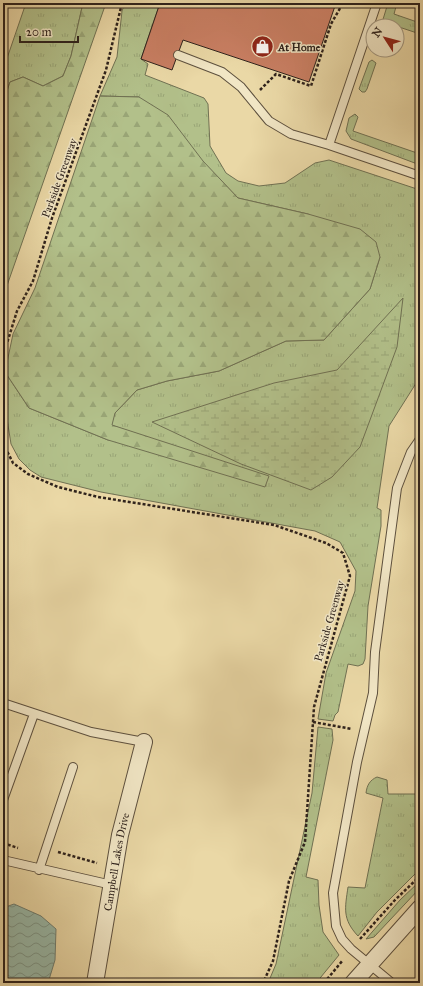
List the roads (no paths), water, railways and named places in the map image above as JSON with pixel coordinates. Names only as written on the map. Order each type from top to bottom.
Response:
[{"type":"street","name":"Campbell Lakes Drive","points":[[95,983],[120,835],[144,742]]},
{"type":"street","points":[[353,983],[420,908]]},
{"type":"lane","points":[[329,145],[377,3]]},
{"type":"lane","points":[[178,55],[222,72],[241,87],[269,121],[292,134],[420,176]]},
{"type":"lane","points":[[392,983],[351,949],[342,939],[336,926],[333,893],[364,730],[373,693],[375,652],[397,488],[410,452],[420,439]]},
{"type":"lane","points":[[3,703],[91,732],[144,742]]},
{"type":"lane","points":[[3,800],[34,714]]},
{"type":"lane","points":[[39,870],[73,767]]},
{"type":"lane","points":[[3,860],[39,870],[112,885]]},
{"type":"water","points":[[14,904],[41,916],[56,929],[55,960],[48,983],[3,983],[3,908]]},
{"type":"place","name":"At Home","points":[[263,47]]}]
